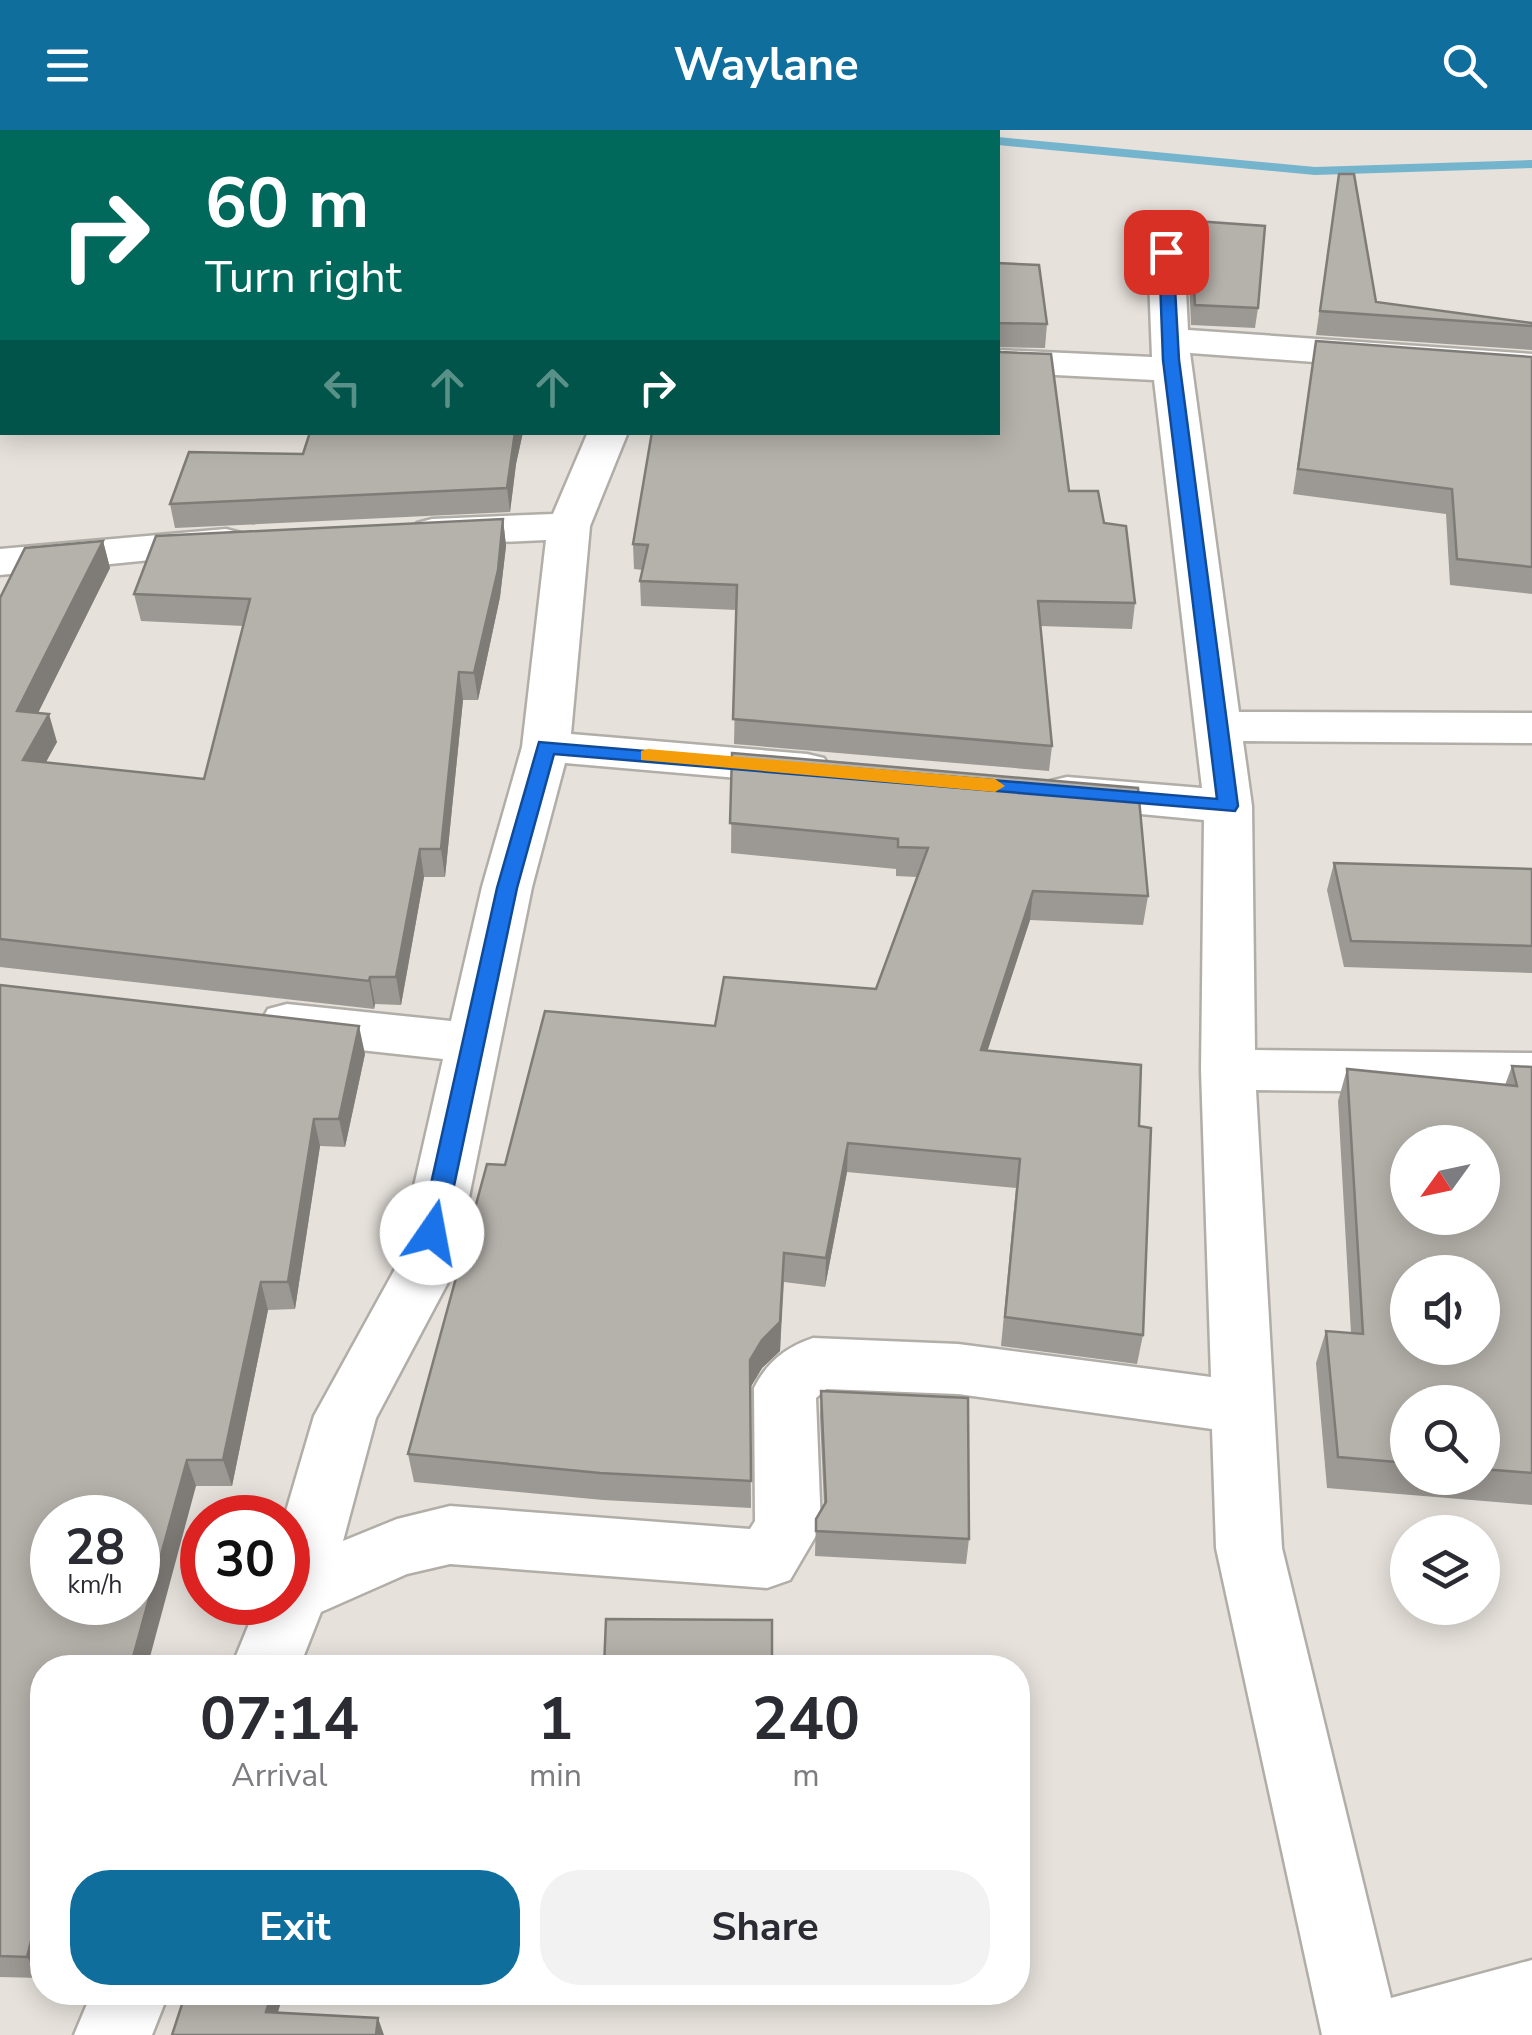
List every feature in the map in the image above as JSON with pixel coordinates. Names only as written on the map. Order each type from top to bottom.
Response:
[{"type":"street","points":[[1166,252],[1171,355],[1228,806],[1228,1070],[1248,1548],[1360,2035]]},
{"type":"street","points":[[1000,360],[1171,355],[1532,366]]},
{"type":"street","points":[[310,1542],[345,1416],[424,1271],[507,888],[546,747],[569,526],[607,435]]},
{"type":"street","points":[[392,534],[569,526]]},
{"type":"street","points":[[0,562],[274,540]]},
{"type":"street","points":[[1216,726],[1532,728]]},
{"type":"street","points":[[546,747],[858,774]]},
{"type":"street","points":[[1033,789],[1228,806]]},
{"type":"street","points":[[236,1018],[473,1044]]},
{"type":"street","points":[[1228,1070],[1532,1073]]},
{"type":"street","points":[[310,1586],[398,1548],[450,1535],[766,1558],[788,1527],[786,1388],[813,1364],[958,1370],[1243,1407]]},
{"type":"street","points":[[269,1655],[282,1625]]},
{"type":"street","points":[[1394,2035],[1532,1998]]},
{"type":"street","points":[[113,2035],[126,2005]]},
{"type":"building","points":[[1339,174],[1354,174],[1376,302],[1532,326],[1320,311]]},
{"type":"building","points":[[1181,220],[1265,226],[1258,308],[1195,305],[1191,232]]},
{"type":"building","points":[[1000,263],[1039,265],[1047,324],[1000,323]]},
{"type":"building","points":[[1316,341],[1532,357],[1532,567],[1457,559],[1452,489],[1298,469]]},
{"type":"building","points":[[1000,352],[1051,354],[1069,491],[1098,491],[1104,523],[1126,526],[1135,603],[1038,601],[1052,746],[733,719],[737,585],[640,581],[648,545],[633,544],[651,435],[1000,435]]},
{"type":"building","points":[[309,435],[515,435],[507,488],[170,504],[189,452],[303,454]]},
{"type":"building","points":[[503,519],[498,570],[474,673],[459,672],[441,849],[420,849],[396,977],[370,977],[369,981],[0,939],[0,598],[25,548],[103,541],[17,711],[49,714],[23,760],[204,779],[250,599],[134,594],[156,536]]},
{"type":"building","points":[[732,753],[1138,788],[1148,896],[1033,891],[981,1050],[1141,1065],[1139,1126],[1151,1128],[1143,1335],[1005,1317],[1020,1159],[848,1143],[826,1258],[784,1253],[780,1322],[750,1360],[751,1481],[600,1473],[408,1454],[487,1164],[505,1165],[545,1011],[715,1026],[724,977],[876,989],[928,848],[898,847],[898,839],[730,823]]},
{"type":"building","points":[[1334,863],[1532,869],[1532,946],[1351,941]]},
{"type":"building","points":[[0,985],[359,1026],[339,1119],[314,1119],[288,1282],[261,1282],[223,1460],[187,1460],[160,1559],[160,1495],[30,1495],[30,1625],[142,1625],[134,1655],[30,1655],[27,1957],[0,1956]]},
{"type":"building","points":[[1512,1066],[1532,1067],[1532,1473],[1500,1470],[1500,1385],[1390,1385],[1390,1461],[1338,1457],[1326,1331],[1363,1334],[1347,1069],[1517,1086]]},
{"type":"building","points":[[821,1391],[968,1398],[969,1539],[816,1531],[816,1519],[826,1502]]},
{"type":"building","points":[[606,1619],[772,1620],[772,1655],[605,1655]]},
{"type":"building","points":[[182,2005],[268,2005],[266,2012],[378,2018],[376,2035],[172,2035]]},
{"type":"waterway","points":[[1000,141],[1315,171],[1532,164]]},
{"type":"slow traffic","points":[[648,756],[995,786]]},
{"type":"route","points":[[432,1233],[507,888],[546,747],[1228,806],[1171,360],[1166,252]]}]
